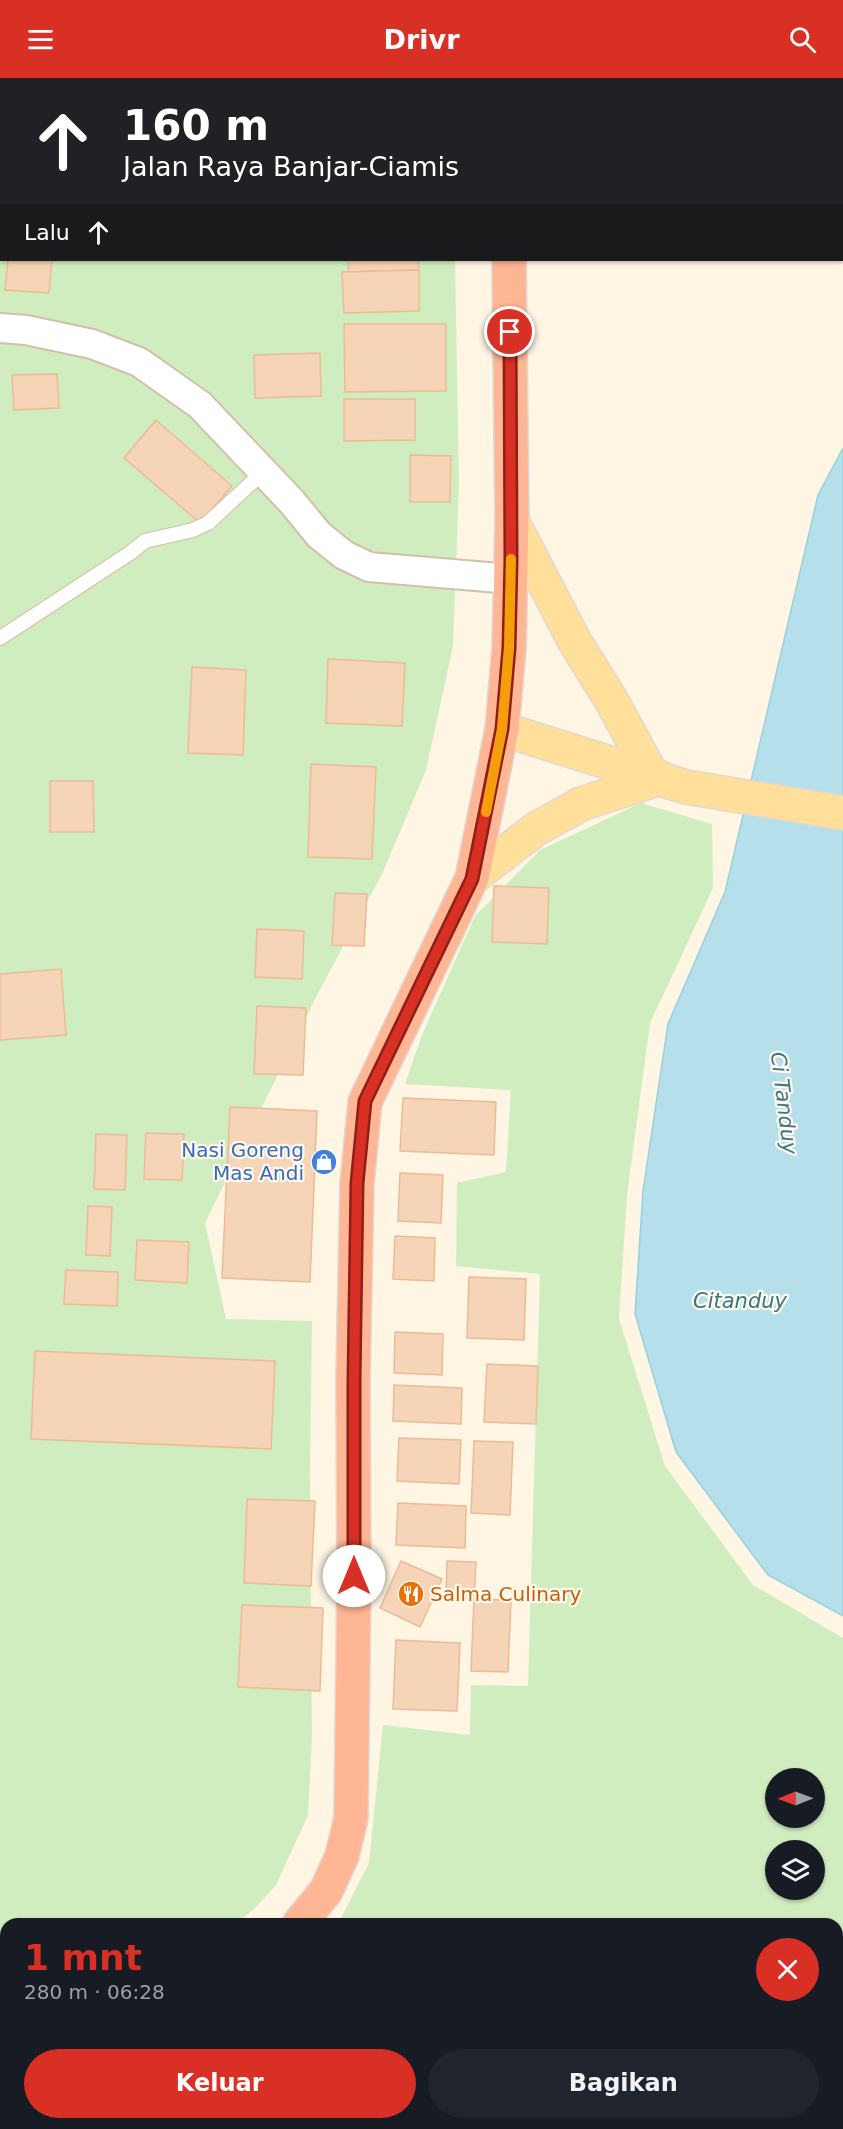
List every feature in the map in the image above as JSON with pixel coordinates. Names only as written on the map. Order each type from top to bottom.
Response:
[{"type":"highway","points":[[304,1918],[326,1891],[342,1856],[351,1818],[357,1195],[365,1101],[472,879],[502,729],[509,648],[512,521],[509,261]]},
{"type":"main road","points":[[512,521],[576,642],[610,700],[667,781]]},
{"type":"main road","points":[[502,729],[667,781],[843,813]]},
{"type":"main road","points":[[472,879],[536,829],[581,804],[667,781]]},
{"type":"street","points":[[0,328],[26,330],[92,344],[139,362],[200,405],[292,502],[319,535],[344,555],[369,567],[510,579]]},
{"type":"lane","points":[[0,638],[145,541],[193,530],[208,523],[263,472]]},
{"type":"green space","points":[[0,261],[455,261],[459,485],[453,646],[426,770],[383,872],[316,997],[205,1223],[226,1319],[312,1321],[310,1469],[312,1737],[308,1815],[276,1885],[243,1918],[0,1918]]},
{"type":"green space","points":[[641,803],[712,824],[713,888],[650,1023],[627,1195],[619,1319],[665,1466],[753,1585],[843,1638],[843,1918],[341,1918],[369,1863],[383,1725],[470,1735],[471,1685],[528,1686],[540,1274],[456,1266],[457,1183],[506,1172],[511,1090],[405,1084],[422,1035],[475,916],[540,850]]},
{"type":"water","name":"Citanduy","points":[[843,448],[843,1616],[768,1575],[676,1452],[635,1314],[643,1191],[668,1024],[725,892],[818,495]]},
{"type":"building","points":[[8,261],[52,261],[49,293],[5,290]]},
{"type":"building","points":[[348,261],[418,261],[419,270],[349,272]]},
{"type":"building","points":[[419,270],[419,311],[344,313],[342,272]]},
{"type":"building","points":[[344,324],[446,324],[446,391],[345,392]]},
{"type":"building","points":[[320,353],[321,396],[255,398],[254,355]]},
{"type":"building","points":[[57,374],[59,408],[14,410],[12,375]]},
{"type":"building","points":[[344,399],[415,399],[415,440],[344,441]]},
{"type":"building","points":[[156,420],[232,486],[200,523],[124,458]]},
{"type":"building","points":[[410,455],[451,456],[450,502],[410,502]]},
{"type":"building","points":[[328,659],[405,663],[402,726],[326,723]]},
{"type":"building","points":[[192,667],[246,670],[243,755],[188,753]]},
{"type":"building","points":[[311,764],[376,767],[372,859],[308,857]]},
{"type":"building","points":[[50,781],[93,781],[94,832],[50,832]]},
{"type":"building","points":[[494,886],[549,888],[547,944],[492,942]]},
{"type":"building","points":[[335,893],[367,894],[364,946],[332,945]]},
{"type":"building","points":[[257,929],[304,931],[302,979],[255,977]]},
{"type":"building","points":[[61,969],[66,1035],[0,1040],[0,974]]},
{"type":"building","points":[[257,1006],[306,1008],[303,1075],[254,1074]]},
{"type":"building","points":[[403,1098],[496,1102],[494,1155],[400,1151]]},
{"type":"building","points":[[230,1107],[317,1111],[310,1282],[222,1278]]},
{"type":"building","points":[[146,1133],[184,1134],[182,1180],[144,1179]]},
{"type":"building","points":[[96,1134],[127,1135],[125,1190],[94,1189]]},
{"type":"building","points":[[400,1173],[443,1175],[441,1223],[398,1221]]},
{"type":"building","points":[[88,1206],[112,1207],[110,1256],[86,1255]]},
{"type":"building","points":[[395,1236],[435,1238],[434,1281],[393,1279]]},
{"type":"building","points":[[137,1240],[189,1242],[187,1283],[135,1280]]},
{"type":"building","points":[[66,1270],[118,1272],[117,1306],[64,1304]]},
{"type":"building","points":[[469,1277],[526,1279],[524,1340],[467,1338]]},
{"type":"building","points":[[395,1332],[443,1334],[442,1375],[394,1373]]},
{"type":"building","points":[[35,1351],[275,1361],[271,1449],[31,1439]]},
{"type":"building","points":[[487,1364],[538,1366],[536,1424],[484,1422]]},
{"type":"building","points":[[394,1385],[462,1388],[461,1424],[393,1421]]},
{"type":"building","points":[[399,1438],[461,1440],[459,1484],[397,1481]]},
{"type":"building","points":[[474,1441],[513,1442],[510,1515],[471,1513]]},
{"type":"building","points":[[247,1499],[315,1501],[311,1586],[244,1583]]},
{"type":"building","points":[[398,1503],[466,1506],[465,1548],[396,1545]]},
{"type":"building","name":"Salma Culinary","points":[[401,1561],[442,1579],[420,1627],[380,1608]]},
{"type":"building","points":[[447,1561],[476,1562],[474,1599],[446,1598]]},
{"type":"building","points":[[474,1599],[511,1600],[508,1672],[471,1671]]},
{"type":"building","points":[[242,1605],[323,1608],[320,1691],[238,1687]]},
{"type":"building","points":[[396,1640],[460,1643],[457,1711],[393,1709]]},
{"type":"slow traffic","points":[[486,812],[502,729],[509,648],[511,559]]},
{"type":"place","name":"Nasi Goreng Mas Andi","points":[[324,1162]]},
{"type":"place","name":"Salma Culinary","points":[[411,1594]]},
{"type":"route","points":[[354,1576],[357,1183],[365,1101],[448,933],[472,879],[502,729],[509,648],[512,521],[510,332]]},
{"type":"water label","name":"Ci Tanduy","points":[[784,1103]]}]
